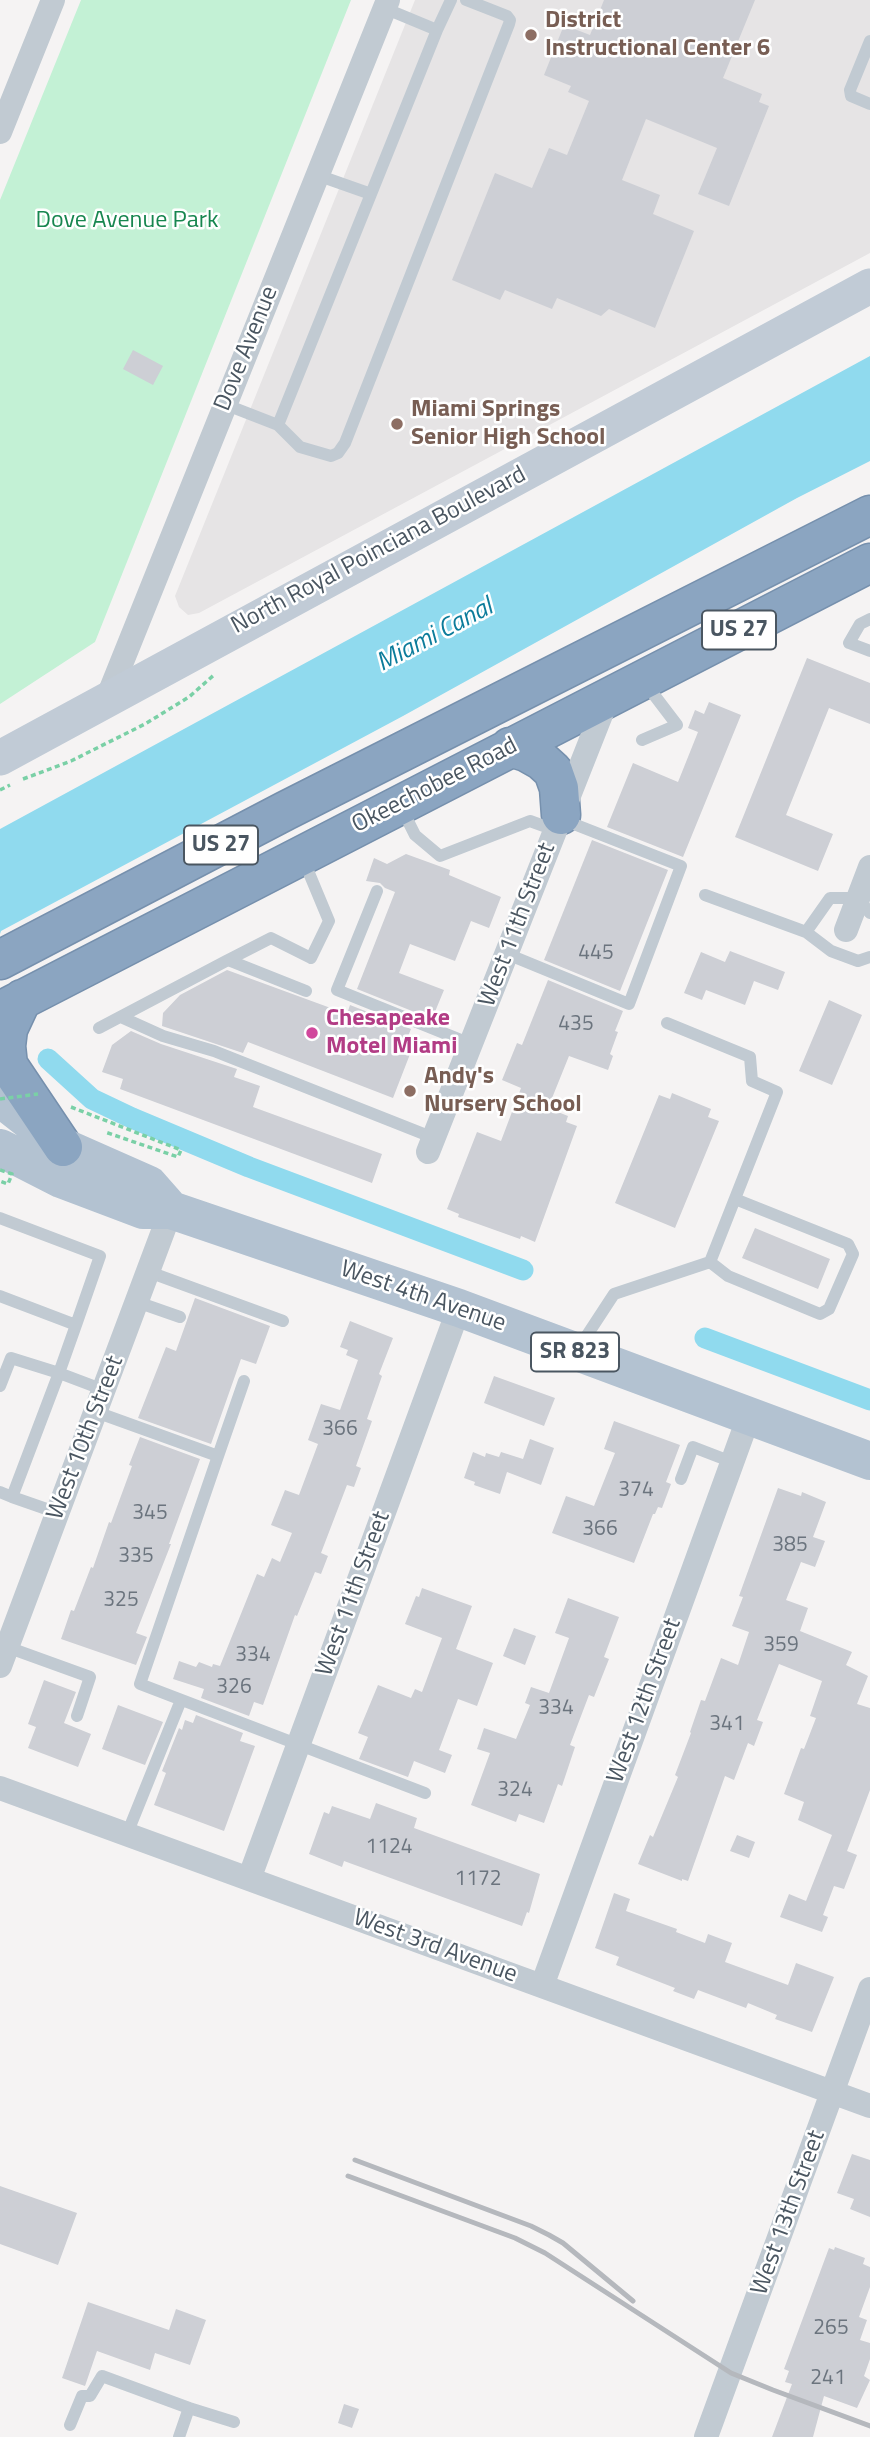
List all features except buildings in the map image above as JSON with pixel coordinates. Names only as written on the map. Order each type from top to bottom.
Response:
[{"type":"highway","name":"Okeechobee Road","points":[[0,960],[309,799],[870,516]]},
{"type":"highway","name":"Okeechobee Road","points":[[11,1005],[870,563]]},
{"type":"highway","points":[[608,697],[621,666],[662,621]]},
{"type":"highway","points":[[510,747],[526,752],[553,771],[559,788],[559,821]]},
{"type":"highway","points":[[11,1005],[6,1045],[8,1065],[63,1147]]},
{"type":"main road","name":"West 4th Avenue","points":[[0,1099],[63,1147],[149,1185],[171,1210]]},
{"type":"main road","name":"West 4th Avenue","points":[[0,1148],[61,1179],[143,1210],[171,1210],[459,1308],[870,1461]]},
{"type":"street","points":[[0,132],[54,0]]},
{"type":"street","name":"Dove Avenue","points":[[107,699],[386,4]]},
{"type":"street","name":"North Royal Poinciana Boulevard","points":[[0,758],[870,286]]},
{"type":"street","name":"West 11th Street","points":[[431,1145],[608,697]]},
{"type":"street","points":[[846,930],[864,906],[870,867]]},
{"type":"street","name":"West 10th Street","points":[[5,1644],[58,1513],[171,1210]]},
{"type":"street","name":"West 11th Street","points":[[248,1879],[459,1308]]},
{"type":"street","name":"West 12th Street","points":[[542,1986],[749,1416]]},
{"type":"street","name":"West 3rd Avenue","points":[[0,1788],[870,2106]]},
{"type":"street","name":"West 13th Street","points":[[706,2437],[870,1989]]},
{"type":"lane","points":[[278,425],[451,0]]},
{"type":"lane","points":[[224,404],[278,425],[300,447],[331,456],[338,453],[345,443],[509,24],[507,16],[466,0]]},
{"type":"lane","points":[[386,4],[437,30]]},
{"type":"lane","points":[[870,41],[850,90],[851,96],[870,104]]},
{"type":"lane","points":[[317,175],[371,194]]},
{"type":"lane","points":[[870,619],[860,624],[849,643],[870,651]]},
{"type":"lane","points":[[642,740],[677,725],[643,680]]},
{"type":"lane","points":[[399,804],[415,835],[440,856],[530,821],[559,821],[681,866],[629,1004],[507,954]]},
{"type":"lane","points":[[99,1028],[271,938],[311,958],[329,921],[301,854]]},
{"type":"lane","points":[[377,891],[337,990],[471,1044]]},
{"type":"lane","points":[[705,895],[806,932],[831,951],[858,961],[870,957]]},
{"type":"lane","points":[[806,932],[830,898],[864,906]]},
{"type":"lane","points":[[229,960],[306,991]]},
{"type":"lane","points":[[121,1017],[163,1036],[214,1051],[431,1145]]},
{"type":"lane","points":[[576,1352],[614,1294],[710,1262],[778,1092],[752,1081],[750,1057],[667,1023]]},
{"type":"lane","points":[[710,1262],[728,1276],[820,1314],[829,1309],[853,1254],[848,1244],[735,1199]]},
{"type":"lane","points":[[0,1218],[100,1256],[60,1373],[6,1495],[58,1513]]},
{"type":"lane","points":[[149,1272],[283,1321]]},
{"type":"lane","points":[[0,1296],[76,1325]]},
{"type":"lane","points":[[138,1302],[180,1317]]},
{"type":"lane","points":[[0,1386],[5,1356],[60,1373],[100,1401],[218,1456]]},
{"type":"lane","points":[[244,1381],[140,1685],[425,1793]]},
{"type":"lane","points":[[681,1479],[693,1447],[732,1462]]},
{"type":"lane","points":[[5,1644],[90,1677],[77,1716]]},
{"type":"lane","points":[[127,1834],[181,1700]]},
{"type":"lane","points":[[71,2424],[82,2396],[90,2396],[102,2376],[234,2422]]},
{"type":"lane","points":[[179,2437],[189,2408]]},
{"type":"path","points":[[0,1099],[37,1094],[46,1101]]},
{"type":"path","points":[[69,1106],[181,1150],[178,1157],[102,1130]]},
{"type":"path","points":[[0,1170],[12,1174],[8,1184],[0,1181]]},
{"type":"shaded area","name":"Miami Springs Senior High School","points":[[415,0],[870,0],[870,253],[199,613],[188,615],[179,607],[175,596]]},
{"type":"green space","name":"Dove Avenue Park","points":[[81,0],[351,0],[95,642],[0,704],[0,200]]},
{"type":"water","name":"Miami Canal","points":[[870,356],[870,461],[797,498],[403,716],[1,931],[0,934],[0,829]]},
{"type":"waterway","points":[[48,1059],[92,1099],[132,1118],[249,1167],[523,1270]]},
{"type":"waterway","points":[[705,1338],[870,1400]]},
{"type":"railway","points":[[355,2160],[549,2235],[563,2243],[633,2301]]},
{"type":"railway","points":[[348,2176],[515,2238],[545,2253],[731,2373],[870,2426]]},
{"type":"place","name":"District Instructional Center 6","points":[[531,35]]},
{"type":"place","name":"Miami Springs Senior High School","points":[[397,424]]},
{"type":"place","name":"Chesapeake Motel Miami","points":[[312,1033]]},
{"type":"place","name":"Andy's Nursery School","points":[[410,1091]]}]
